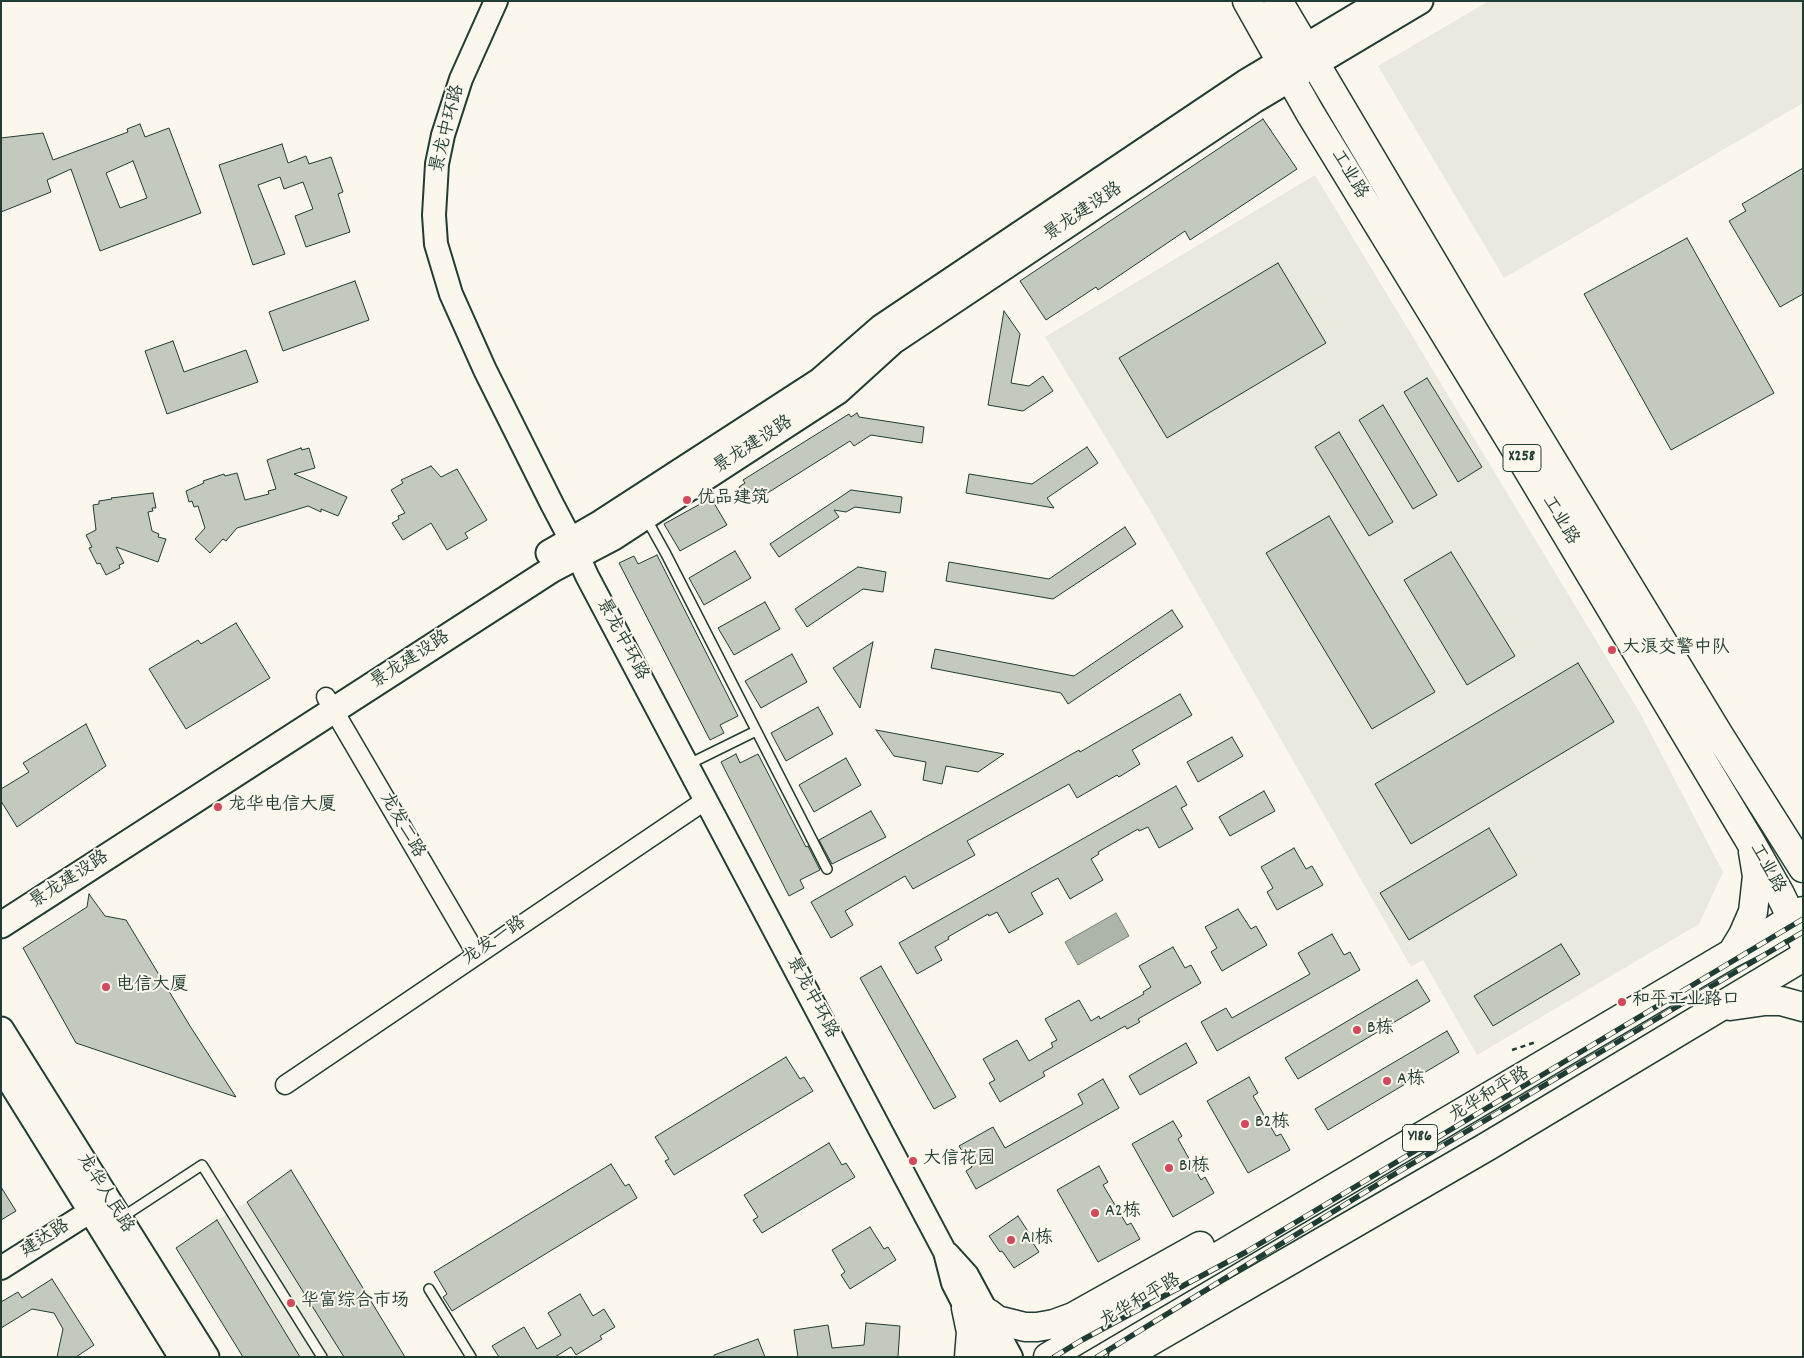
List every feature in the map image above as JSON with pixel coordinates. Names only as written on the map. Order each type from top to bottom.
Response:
[{"type":"main road","name":"工业路","points":[[1246,1],[1310,113],[1518,453],[1799,923]]},
{"type":"main road","name":"工业路","points":[[1278,1],[1714,727],[1803,868]]},
{"type":"main road","name":"景龙建设路","points":[[1310,55],[1382,1]]},
{"type":"main road","name":"景龙建设路","points":[[575,548],[601,523],[820,381],[882,327],[1228,94],[1286,69],[1310,55],[1420,1]]},
{"type":"main road","name":"景龙建设路","points":[[1,925],[330,704],[541,557],[612,538],[838,391],[893,341],[1254,100],[1286,69]]},
{"type":"main road","name":"景龙建设路","points":[[1,909],[330,704]]},
{"type":"main road","points":[[1781,833],[1803,850]]},
{"type":"main road","points":[[1732,953],[1750,921],[1756,896],[1757,876],[1755,857],[1750,841]]},
{"type":"main road","name":"龙华和平路","points":[[1048,1357],[1732,953],[1762,937],[1799,923]]},
{"type":"main road","name":"Y186","points":[[1123,1357],[1488,1146],[1803,957]]},
{"type":"main road","points":[[1714,1010],[1745,1002],[1765,1000],[1781,1001],[1803,1007]]},
{"type":"main road","name":"龙华人民路","points":[[1,1030],[206,1357]]},
{"type":"main road","name":"龙华人民路","points":[[1,1066],[182,1357]]},
{"type":"main road","points":[[970,1357],[971,1332],[977,1311],[997,1320],[1025,1327],[1038,1327],[1060,1322],[1073,1317],[1313,1184],[1342,1170],[1401,1149]]},
{"type":"street","name":"景龙中环路","points":[[496,1],[461,78],[443,135],[438,164],[435,192],[436,244],[451,294],[587,576],[945,1252],[968,1275],[991,1357]]},
{"type":"street","name":"龙发二路","points":[[330,704],[477,955]]},
{"type":"street","name":"龙发一路","points":[[285,1085],[706,800]]},
{"type":"street","name":"建达路","points":[[1,1268],[91,1211]]},
{"type":"street","name":"景龙中环路","points":[[977,1311],[1010,1357]]},
{"type":"lane","points":[[645,517],[666,554],[827,869]]},
{"type":"lane","points":[[687,765],[756,731]]},
{"type":"lane","points":[[120,1219],[202,1165],[322,1357]]},
{"type":"lane","points":[[429,1289],[471,1357]]},
{"type":"shaded area","points":[[1489,1],[1803,1],[1803,103],[1504,278],[1378,66]]},
{"type":"shaded area","points":[[1315,175],[1640,713],[1723,872],[1699,924],[1477,1055],[1423,960],[1411,967],[1152,514],[1045,337]]},
{"type":"shaded area","points":[[1116,913],[1129,936],[1078,965],[1065,942]]},
{"type":"shaded area","name":"华富综合市场","points":[[291,1170],[405,1357],[243,1357],[176,1248],[247,1202]]},
{"type":"building","points":[[1263,119],[1297,169],[1190,240],[1185,231],[1098,290],[1096,287],[1046,320],[1020,281]]},
{"type":"building","points":[[140,124],[145,137],[169,128],[201,213],[100,251],[71,169],[47,180],[51,192],[1,212],[1,138],[43,133],[53,160],[128,132],[127,129]],"holes":[[[133,161],[147,198],[120,208],[106,173]]]},
{"type":"building","points":[[282,144],[288,163],[306,156],[309,164],[331,157],[343,192],[338,194],[350,232],[306,247],[295,216],[313,209],[303,182],[284,189],[280,177],[258,185],[285,254],[253,265],[219,165]]},
{"type":"building","points":[[1803,168],[1803,294],[1780,307],[1729,221],[1746,211],[1742,204]]},
{"type":"building","points":[[1687,238],[1774,393],[1671,450],[1584,294]]},
{"type":"building","points":[[1278,263],[1326,343],[1167,438],[1119,358]]},
{"type":"building","points":[[355,281],[369,320],[283,351],[269,312]]},
{"type":"building","points":[[1004,311],[1020,334],[1011,383],[1029,386],[1043,376],[1053,391],[1023,411],[988,405]]},
{"type":"building","points":[[173,341],[184,372],[246,350],[258,382],[167,414],[145,351]]},
{"type":"building","points":[[1427,378],[1482,467],[1458,482],[1404,392]]},
{"type":"building","points":[[1383,405],[1437,495],[1413,509],[1359,420]]},
{"type":"building","points":[[857,413],[859,417],[924,427],[922,443],[871,435],[854,446],[850,441],[750,504],[739,487],[745,483],[743,480],[849,414],[851,417]]},
{"type":"building","points":[[1339,432],[1393,522],[1369,536],[1315,447]]},
{"type":"building","points":[[1087,447],[1098,463],[1047,498],[1054,508],[966,493],[969,474],[1032,484]]},
{"type":"building","points":[[301,448],[302,450],[309,448],[315,468],[294,474],[347,497],[338,516],[321,509],[321,512],[308,506],[237,528],[226,541],[223,539],[210,553],[195,539],[205,528],[198,506],[194,507],[192,501],[189,502],[186,491],[204,483],[203,481],[224,474],[225,476],[237,473],[245,500],[269,494],[268,491],[276,489],[267,460]]},
{"type":"building","points":[[431,466],[441,477],[457,469],[487,520],[465,533],[468,538],[447,550],[431,523],[403,540],[392,523],[399,519],[398,516],[405,513],[391,490],[403,483],[401,480]]},
{"type":"building","points":[[851,490],[902,497],[900,513],[855,507],[846,512],[834,510],[839,517],[779,557],[770,544]]},
{"type":"building","points":[[153,493],[156,508],[152,508],[153,511],[148,512],[152,531],[159,534],[158,537],[166,539],[158,562],[116,547],[124,563],[119,565],[120,568],[106,575],[100,563],[97,564],[89,548],[92,547],[86,535],[96,530],[93,505],[99,504],[99,501],[111,498]]},
{"type":"building","points":[[711,498],[727,525],[680,551],[664,524]]},
{"type":"building","points":[[1329,516],[1435,692],[1372,729],[1266,553]]},
{"type":"building","points":[[1125,527],[1136,544],[1053,599],[946,581],[949,562],[1049,579]]},
{"type":"building","points":[[735,551],[751,578],[704,605],[689,578]]},
{"type":"building","points":[[1451,552],[1515,656],[1467,685],[1404,580]]},
{"type":"building","points":[[657,555],[738,716],[720,725],[724,733],[710,740],[619,563],[634,556],[638,564]]},
{"type":"building","points":[[858,567],[886,572],[883,592],[863,589],[807,627],[795,609]]},
{"type":"building","points":[[765,602],[780,629],[734,655],[718,628]]},
{"type":"building","points":[[1172,610],[1183,627],[1068,704],[1061,693],[931,668],[935,649],[1074,676]]},
{"type":"building","points":[[236,623],[270,678],[186,729],[149,669],[198,640],[201,644]]},
{"type":"building","points":[[873,642],[860,708],[833,668]]},
{"type":"building","points":[[792,654],[807,682],[761,708],[745,681]]},
{"type":"building","points":[[1578,663],[1614,722],[1411,844],[1375,784]]},
{"type":"building","points":[[1180,694],[1192,715],[1132,750],[1140,764],[1077,798],[1069,784],[967,841],[975,855],[913,889],[905,876],[845,911],[853,925],[831,938],[811,902]]},
{"type":"building","points":[[818,707],[833,734],[786,761],[771,733]]},
{"type":"building","points":[[86,724],[106,766],[17,827],[1,801],[1,789],[29,772],[23,763]]},
{"type":"building","points":[[876,730],[1004,754],[978,772],[946,766],[942,784],[923,780],[926,762],[894,756]]},
{"type":"building","points":[[1232,737],[1243,756],[1198,782],[1187,762]]},
{"type":"building","points":[[736,754],[740,763],[758,754],[806,847],[808,846],[820,870],[800,880],[804,888],[789,896],[721,762]]},
{"type":"building","points":[[846,758],[861,785],[814,812],[799,785]]},
{"type":"building","points":[[1176,786],[1187,805],[1181,808],[1193,829],[1159,848],[1148,827],[1139,831],[1138,829],[1098,852],[1099,854],[1091,859],[1103,880],[1070,899],[1058,878],[1031,893],[1043,914],[1009,933],[997,912],[989,916],[988,914],[948,937],[949,939],[935,947],[942,960],[917,974],[899,943]]},
{"type":"building","points":[[1264,791],[1275,811],[1230,836],[1219,817]]},
{"type":"building","points":[[871,811],[886,837],[832,864],[819,840]]},
{"type":"building","points":[[1489,828],[1517,875],[1409,940],[1380,893]]},
{"type":"building","points":[[1294,848],[1306,869],[1312,866],[1323,885],[1277,910],[1267,892],[1273,888],[1261,867]]},
{"type":"building","name":"电信大厦","points":[[89,894],[105,916],[126,920],[190,1026],[236,1097],[76,1043],[23,948],[87,907]]},
{"type":"building","points":[[1238,909],[1251,929],[1256,926],[1267,945],[1222,971],[1211,952],[1217,948],[1205,927]]},
{"type":"building","points":[[1332,934],[1344,955],[1350,952],[1360,970],[1217,1051],[1201,1022],[1226,1008],[1232,1018],[1310,974],[1298,953]]},
{"type":"building","points":[[1561,944],[1580,974],[1493,1026],[1474,996]]},
{"type":"building","points":[[1173,947],[1185,968],[1191,965],[1201,983],[1138,1019],[1140,1022],[1127,1029],[1125,1026],[1043,1072],[1045,1076],[1000,1102],[989,1083],[995,1080],[983,1059],[1017,1040],[1029,1061],[1053,1047],[1051,1043],[1057,1040],[1045,1019],[1079,1000],[1091,1021],[1099,1016],[1100,1019],[1144,994],[1143,992],[1151,987],[1139,966]]},
{"type":"building","points":[[881,966],[956,1097],[934,1109],[860,978]]},
{"type":"building","name":"B栋","points":[[1417,980],[1430,1001],[1298,1079],[1285,1058]]},
{"type":"building","name":"A栋","points":[[1447,1031],[1459,1052],[1328,1130],[1315,1109]]},
{"type":"building","points":[[1186,1043],[1197,1063],[1140,1095],[1129,1076]]},
{"type":"building","points":[[786,1057],[800,1079],[804,1077],[813,1091],[674,1175],[665,1161],[669,1159],[655,1137]]},
{"type":"building","name":"B2栋","points":[[1249,1077],[1258,1093],[1253,1096],[1276,1136],[1281,1134],[1290,1150],[1248,1173],[1207,1101]]},
{"type":"building","points":[[1103,1079],[1119,1108],[976,1189],[966,1171],[972,1167],[959,1146],[993,1127],[1005,1148],[1083,1104],[1078,1094]]},
{"type":"building","name":"B1栋","points":[[1173,1121],[1182,1136],[1178,1139],[1201,1180],[1205,1177],[1214,1193],[1173,1217],[1132,1144]]},
{"type":"building","points":[[829,1143],[842,1165],[846,1163],[855,1177],[762,1233],[753,1220],[758,1217],[744,1195]]},
{"type":"building","points":[[611,1164],[625,1186],[629,1184],[637,1198],[452,1311],[443,1297],[447,1294],[434,1272]]},
{"type":"building","name":"A2栋","points":[[1099,1166],[1108,1182],[1103,1185],[1127,1225],[1131,1223],[1140,1239],[1098,1262],[1057,1190]]},
{"type":"building","points":[[291,1170],[405,1357],[344,1357],[247,1202]]},
{"type":"building","points":[[1,1187],[16,1211],[1,1220]]},
{"type":"building","name":"A1栋","points":[[1018,1216],[1039,1252],[1014,1268],[989,1236]]},
{"type":"building","points":[[217,1220],[300,1357],[243,1357],[176,1248]]},
{"type":"building","points":[[870,1227],[884,1249],[888,1247],[896,1260],[850,1289],[841,1275],[845,1272],[832,1250]]},
{"type":"building","points":[[52,1279],[94,1345],[76,1357],[57,1357],[63,1329],[54,1313],[32,1309],[1,1328],[1,1302],[18,1292],[22,1298]]},
{"type":"building","points":[[580,1294],[593,1316],[604,1309],[615,1327],[600,1336],[602,1339],[576,1355],[571,1347],[555,1357],[499,1357],[492,1346],[524,1327],[537,1349],[561,1335],[548,1313]]},
{"type":"building","points":[[866,1323],[900,1326],[898,1357],[798,1357],[794,1330],[828,1325],[832,1348],[864,1345]]},
{"type":"building","points":[[758,1339],[765,1357],[714,1357],[714,1355]]},
{"type":"railway","points":[[1054,1357],[1246,1252],[1803,919]]},
{"type":"railway","points":[[1097,1357],[1388,1178],[1803,932]]},
{"type":"place","name":"优品建筑","points":[[687,500]]},
{"type":"place","name":"大浪交警中队","points":[[1612,650]]},
{"type":"place","name":"龙华电信大厦","points":[[218,807]]},
{"type":"place","name":"电信大厦","points":[[106,987]]},
{"type":"place","name":"和平工业路口","points":[[1622,1002]]},
{"type":"place","name":"B栋","points":[[1357,1030]]},
{"type":"place","name":"A栋","points":[[1387,1081]]},
{"type":"place","name":"B2栋","points":[[1245,1124]]},
{"type":"place","name":"大信花园","points":[[913,1161]]},
{"type":"place","name":"B1栋","points":[[1169,1168]]},
{"type":"place","name":"A2栋","points":[[1095,1213]]},
{"type":"place","name":"A1栋","points":[[1011,1240]]},
{"type":"place","name":"华富综合市场","points":[[291,1303]]}]
